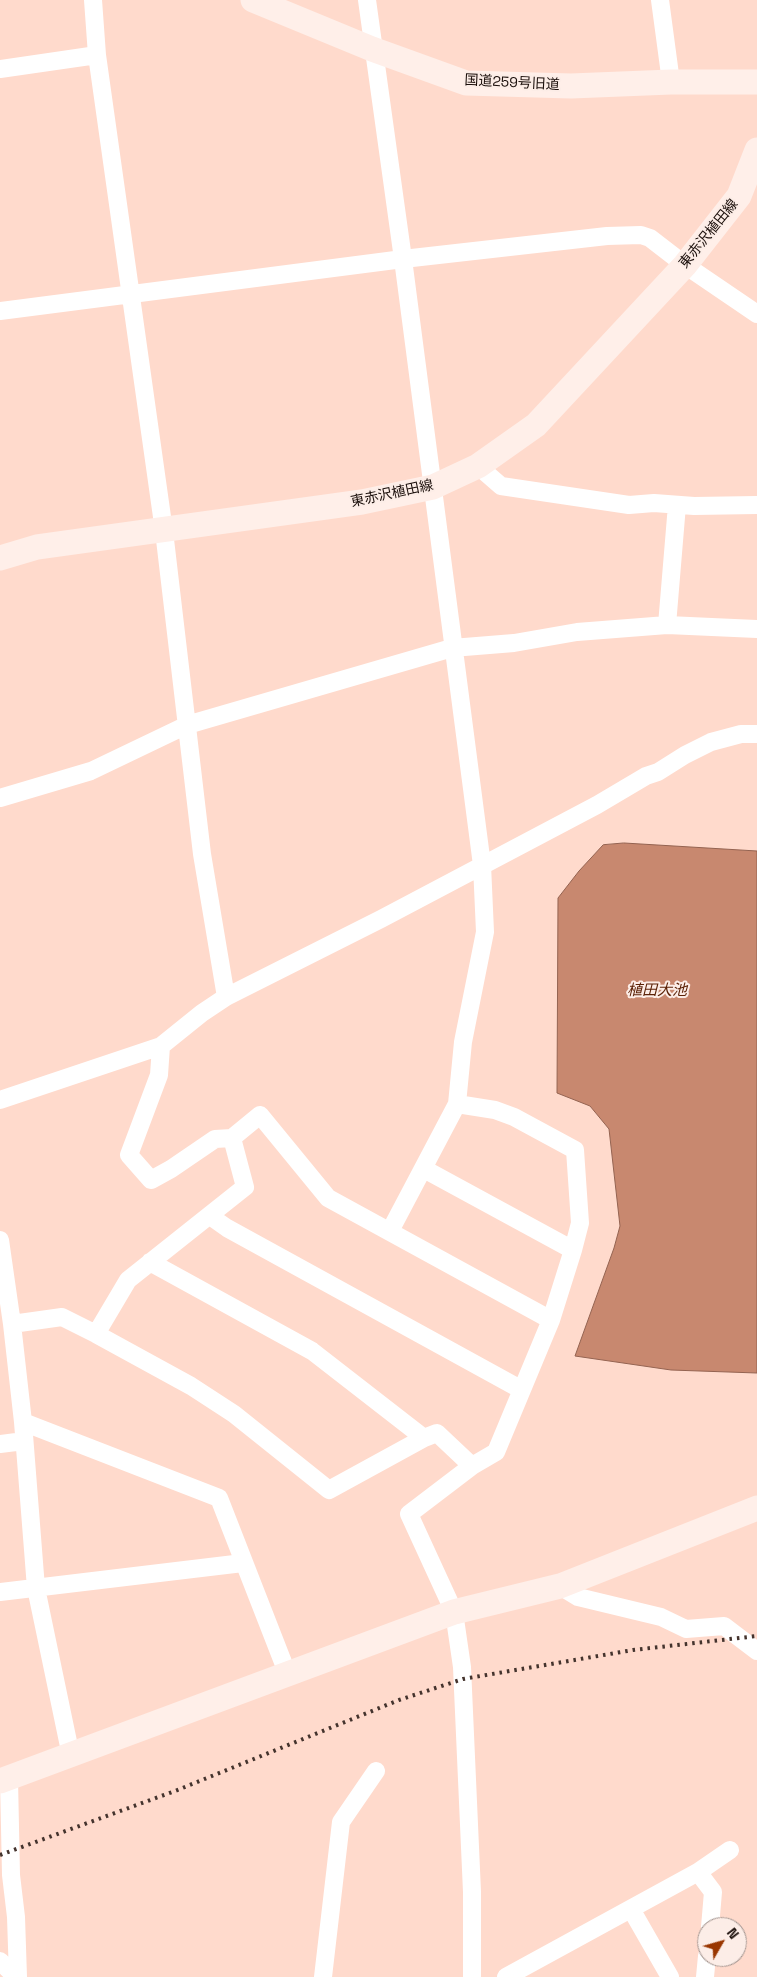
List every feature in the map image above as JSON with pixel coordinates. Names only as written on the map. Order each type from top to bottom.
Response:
[{"type":"street","points":[[93,0],[96,55],[164,531],[202,854],[226,997]]},
{"type":"street","name":"国道259号旧道","points":[[253,0],[372,49],[466,83],[571,86],[671,82],[757,82]]},
{"type":"street","points":[[366,0],[433,488],[452,648],[482,865],[485,932],[463,1042],[457,1104],[390,1231]]},
{"type":"street","points":[[660,0],[671,82]]},
{"type":"street","points":[[0,69],[96,55]]},
{"type":"street","name":"東赤沢植田線","points":[[0,558],[37,547],[164,531],[362,502],[433,488],[478,466],[536,425],[685,265],[739,196],[757,150]]},
{"type":"street","points":[[0,311],[402,259],[607,236],[641,235],[650,238],[685,265],[757,314]]},
{"type":"street","points":[[478,466],[501,486],[629,505],[757,505]]},
{"type":"street","points":[[667,625],[677,505]]},
{"type":"street","points":[[0,798],[91,771],[187,725],[452,648],[514,643],[577,632],[667,625],[757,630]]},
{"type":"street","points":[[0,1100],[160,1046],[226,997],[381,919],[597,805],[711,742],[741,734],[757,734]]},
{"type":"street","points":[[160,1046],[159,1075],[130,1155],[150,1180],[171,1169],[215,1139],[232,1138],[260,1115],[328,1198],[551,1320]]},
{"type":"street","points":[[457,1104],[495,1110],[514,1117],[574,1150],[580,1224],[551,1320],[496,1452],[472,1466],[409,1514],[454,1612],[463,1679],[472,1892],[472,1977]]},
{"type":"street","points":[[96,1334],[128,1280],[245,1187],[232,1138]]},
{"type":"street","points":[[424,1169],[573,1250]]},
{"type":"street","points":[[210,1216],[227,1228],[522,1390]]},
{"type":"street","points":[[0,1240],[23,1422],[36,1588],[71,1756]]},
{"type":"street","points":[[150,1262],[312,1351],[424,1438]]},
{"type":"street","points":[[12,1324],[62,1317],[96,1334],[191,1386],[234,1414],[329,1490],[424,1438],[437,1433],[472,1466]]},
{"type":"street","points":[[23,1422],[219,1498],[288,1675]]},
{"type":"street","points":[[0,1444],[24,1441]]},
{"type":"street","points":[[17,1977],[16,1917],[6,1877],[4,1780],[454,1612],[560,1586],[757,1508]]},
{"type":"street","points":[[0,1592],[243,1562]]},
{"type":"street","points":[[560,1586],[578,1597],[660,1616],[686,1629],[724,1626],[757,1651]]},
{"type":"street","points":[[323,1977],[341,1822],[376,1771]]},
{"type":"street","points":[[506,1977],[698,1872],[730,1850]]},
{"type":"street","points":[[698,1872],[713,1892],[711,1917]]},
{"type":"street","points":[[631,1909],[670,1977]]},
{"type":"street","points":[[0,1961],[17,1977]]},
{"type":"water","name":"植田大池","points":[[624,843],[757,851],[757,1373],[671,1370],[575,1356],[614,1248],[620,1226],[609,1129],[590,1106],[557,1093],[558,898],[603,845]]},
{"type":"railway","points":[[0,1855],[175,1791],[399,1700],[463,1679],[633,1650],[757,1636]]}]
